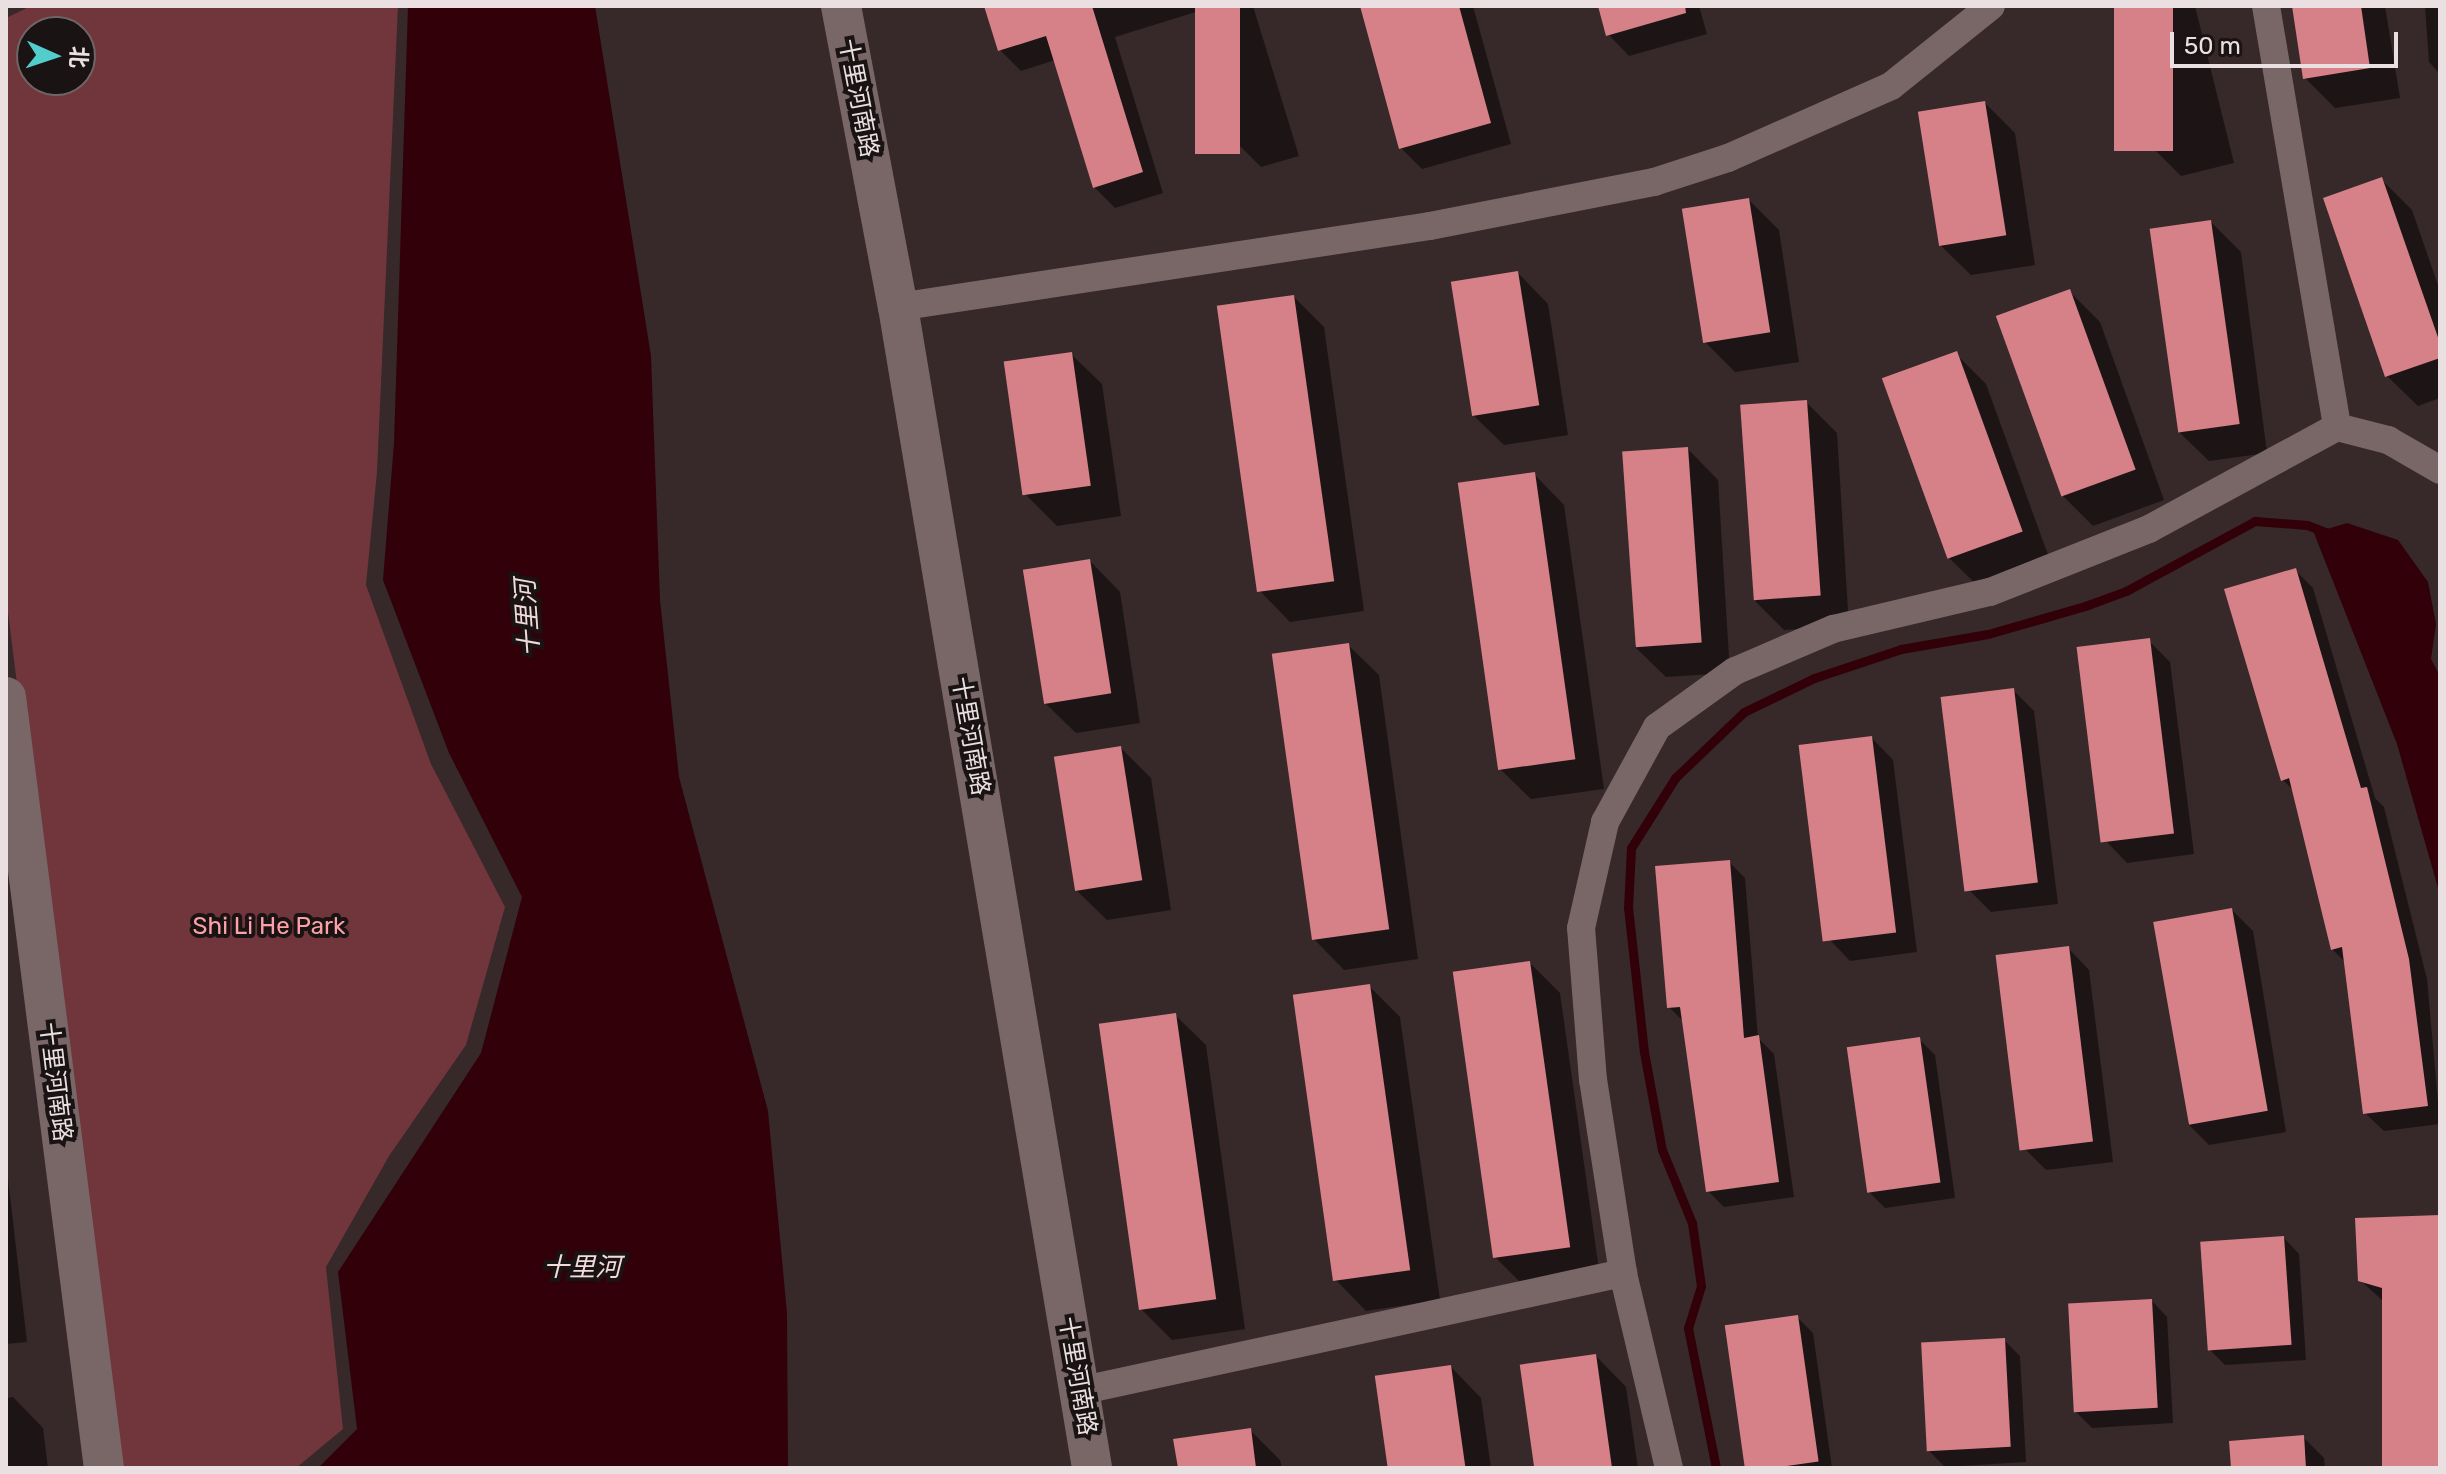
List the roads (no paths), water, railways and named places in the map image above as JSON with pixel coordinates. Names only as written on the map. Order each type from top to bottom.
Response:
[{"type":"street","name":"十里河南路","points":[[841,6],[898,307],[1092,1468]]},
{"type":"street","points":[[898,307],[1430,226],[1654,182],[1728,158],[1891,86],[1991,6]]},
{"type":"street","points":[[2266,6],[2337,427]]},
{"type":"street","points":[[1669,1468],[1623,1273],[1593,1080],[1581,928],[1605,822],[1657,727],[1735,671],[1833,629],[1990,592],[2149,529],[2337,427],[2388,440],[2440,470]]},
{"type":"street","name":"十里河南路","points":[[6,697],[104,1468]]},
{"type":"street","points":[[1079,1391],[1623,1273]]},
{"type":"water","name":"十里河","points":[[408,6],[595,6],[651,356],[660,600],[679,777],[768,1111],[787,1313],[788,1468],[318,1468],[357,1429],[338,1272],[481,1053],[522,897],[449,753],[383,580],[394,443]]},
{"type":"water","points":[[2347,523],[2398,540],[2428,582],[2436,624],[2431,659],[2440,676],[2440,895],[2397,744],[2314,533]]},
{"type":"waterway","points":[[1716,1468],[1688,1328],[1701,1286],[1692,1223],[1662,1150],[1644,1052],[1628,908],[1631,848],[1675,778],[1744,712],[1814,678],[1901,649],[1988,634],[2085,606],[2126,591],[2255,521],[2307,525],[2331,534]]},
{"type":"park label","name":"Shi Li He Park","points":[[269,927]]}]
